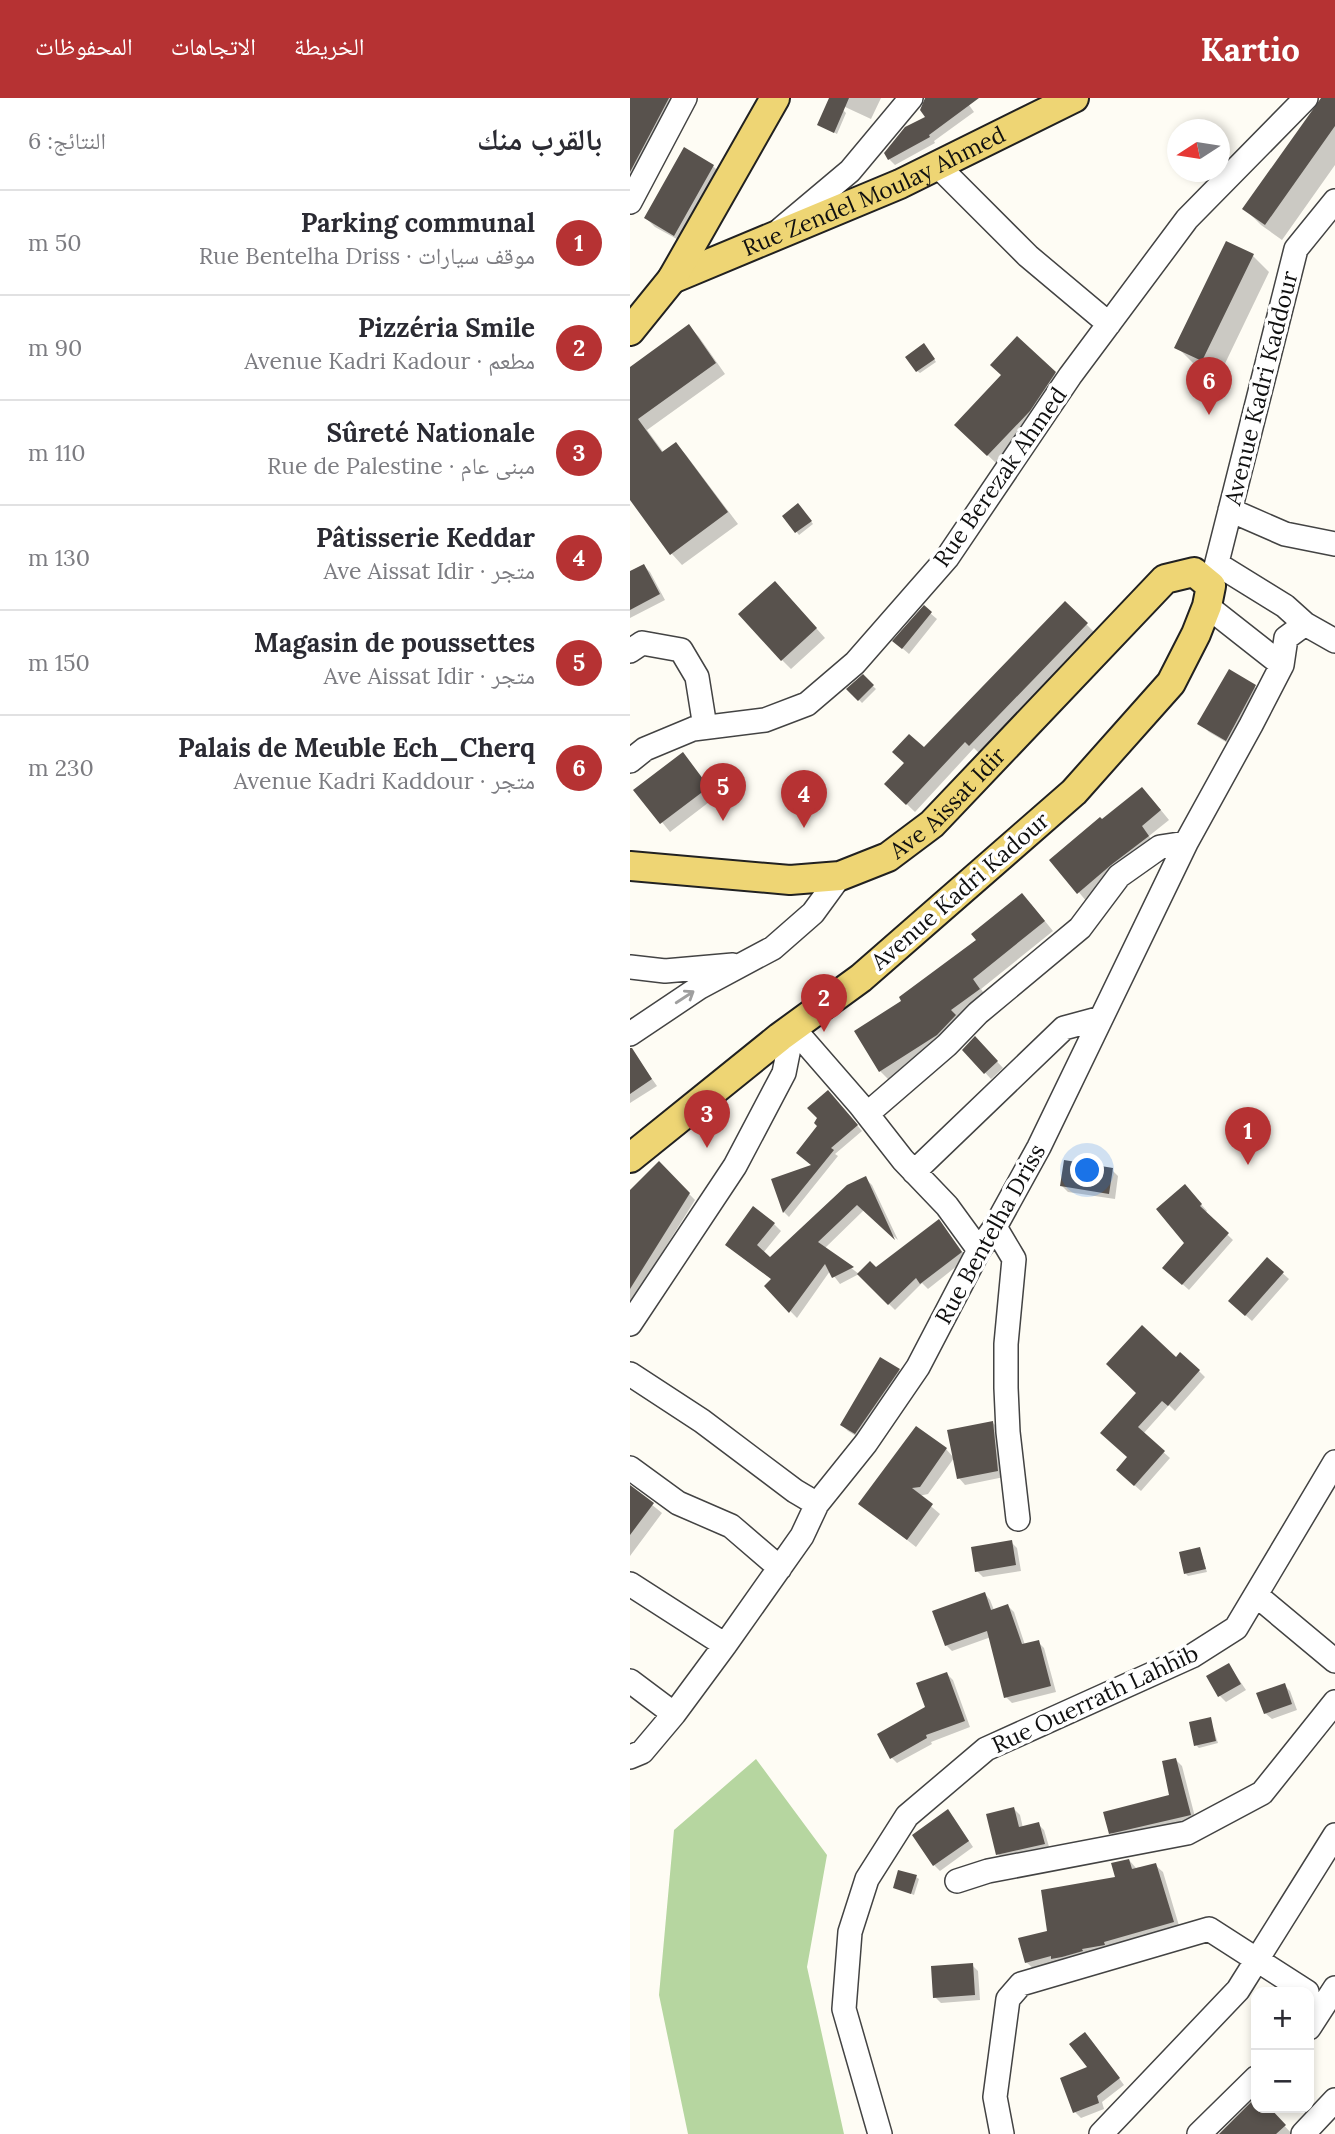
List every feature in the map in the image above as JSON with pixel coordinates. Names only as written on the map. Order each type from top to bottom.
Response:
[{"type":"main road","points":[[630,331],[672,279],[775,98]]},
{"type":"main road","name":"Rue Zendel Moulay Ahmed","points":[[672,279],[900,184],[1074,98]]},
{"type":"main road","name":"Ave Aissat Idir","points":[[630,866],[790,880],[840,876],[888,857],[932,824],[1165,579],[1207,582]]},
{"type":"main road","name":"Avenue Kadri Kadour","points":[[630,1158],[793,1028],[861,978],[1074,792],[1171,683],[1196,634],[1207,582]]},
{"type":"street","points":[[630,202],[685,98]]},
{"type":"street","points":[[770,239],[850,171],[911,98]]},
{"type":"street","name":"Rue Berezak Ahmed","points":[[630,761],[645,749],[693,729],[765,720],[807,704],[855,663],[947,558],[1070,376],[1186,219],[1306,98]]},
{"type":"street","points":[[938,166],[1028,256],[1109,324]]},
{"type":"street","name":"Avenue Kadri Kaddour","points":[[1207,582],[1230,510],[1296,249],[1335,201]]},
{"type":"street","points":[[1230,510],[1284,534],[1335,544]]},
{"type":"street","points":[[1207,582],[1285,606],[1305,624],[1335,642]]},
{"type":"street","points":[[1207,582],[1282,665]]},
{"type":"street","name":"Rue Bentelha Driss","points":[[630,1757],[642,1752],[725,1645],[802,1536],[817,1504],[866,1443],[918,1367],[979,1250],[1040,1147],[1186,843],[1282,665],[1286,638],[1305,624]]},
{"type":"street","points":[[630,652],[642,643],[681,650],[697,677],[705,727]]},
{"type":"street","points":[[867,1114],[947,1045],[978,1013],[1080,928],[1119,876],[1160,847],[1186,843]]},
{"type":"street","points":[[630,1034],[700,988],[773,948],[813,913],[840,876]]},
{"type":"street","points":[[630,967],[665,971],[743,964]]},
{"type":"street","points":[[914,1172],[1064,1028],[1101,1018]]},
{"type":"street","points":[[793,1028],[914,1172],[947,1206],[979,1250]]},
{"type":"street","points":[[630,1324],[735,1166],[784,1073],[793,1028]]},
{"type":"street","points":[[995,1227],[1014,1259],[1006,1345],[1006,1388],[1018,1519]]},
{"type":"street","points":[[630,1374],[702,1421],[795,1491],[817,1504]]},
{"type":"street","name":"Rue Ouerrath Lahhib","points":[[880,2134],[844,2009],[850,1933],[867,1879],[906,1816],[986,1749],[1203,1649],[1236,1628],[1335,1462]]},
{"type":"street","points":[[630,1468],[678,1503],[731,1526],[780,1568]]},
{"type":"street","points":[[630,1584],[725,1645]]},
{"type":"street","points":[[1256,1595],[1335,1661]]},
{"type":"street","points":[[630,1681],[674,1714]]},
{"type":"street","points":[[957,1881],[988,1871],[1187,1833],[1262,1793],[1335,1702]]},
{"type":"street","points":[[1101,2134],[1238,1990],[1335,1835]]},
{"type":"street","points":[[1002,2134],[995,2098],[1007,1999],[1021,1984],[1209,1929],[1322,1998],[1314,2016]]},
{"type":"street","points":[[1199,2134],[1251,2083]]},
{"type":"street","points":[[1303,2134],[1335,2100]]},
{"type":"green space","points":[[756,1759],[827,1855],[807,1967],[844,2134],[688,2134],[659,1995],[674,1830]]},
{"type":"building","points":[[630,98],[669,98],[630,172]]},
{"type":"building","points":[[829,98],[849,98],[834,133],[817,125]]},
{"type":"building","points":[[925,98],[979,98],[929,135],[930,137],[888,160],[884,153],[905,127],[925,117],[920,110]]},
{"type":"building","points":[[1321,98],[1335,98],[1335,126],[1265,225],[1242,209]]},
{"type":"building","points":[[684,147],[714,165],[674,236],[644,218]]},
{"type":"building","points":[[1226,241],[1254,254],[1202,361],[1174,348]]},
{"type":"building","points":[[689,324],[716,363],[638,419],[662,452],[676,442],[728,512],[670,555],[630,500],[630,367]]},
{"type":"building","points":[[1017,336],[1056,372],[1030,411],[987,456],[954,425],[1001,375],[990,365]]},
{"type":"building","points":[[924,343],[935,359],[916,372],[905,357]]},
{"type":"building","points":[[798,503],[812,521],[795,533],[782,516]]},
{"type":"building","points":[[644,564],[660,594],[630,610],[630,571]]},
{"type":"building","points":[[775,581],[817,628],[781,661],[738,614]]},
{"type":"building","points":[[1065,601],[1088,623],[969,746],[965,742],[906,805],[884,784],[904,763],[892,752],[909,734],[924,747]]},
{"type":"building","points":[[924,605],[932,612],[902,649],[892,641]]},
{"type":"building","points":[[1229,669],[1256,685],[1226,741],[1197,724]]},
{"type":"building","points":[[863,674],[874,685],[858,701],[846,689]]},
{"type":"building","points":[[683,752],[709,787],[660,824],[633,790]]},
{"type":"building","points":[[1142,787],[1161,810],[1142,826],[1149,836],[1077,894],[1049,860],[1100,817],[1102,819]]},
{"type":"building","points":[[1022,893],[1045,921],[973,979],[980,989],[951,1010],[956,1015],[937,1035],[879,1072],[854,1031],[901,1001],[899,997],[976,940],[971,934]]},
{"type":"building","points":[[975,1036],[998,1061],[984,1074],[962,1050]]},
{"type":"building","points":[[630,1048],[652,1079],[630,1094]]},
{"type":"building","points":[[828,1090],[858,1125],[831,1148],[834,1150],[783,1213],[771,1179],[811,1165],[796,1153],[817,1126],[814,1123],[817,1118],[807,1108]]},
{"type":"building","points":[[1064,1160],[1113,1168],[1109,1194],[1060,1186]]},
{"type":"building","points":[[659,1161],[690,1193],[630,1289],[630,1190]]},
{"type":"building","points":[[866,1176],[895,1240],[857,1205],[818,1242],[854,1267],[832,1278],[825,1264],[789,1313],[764,1286],[771,1279],[725,1245],[753,1206],[775,1223],[757,1245],[770,1257],[847,1185]]},
{"type":"building","points":[[1185,1184],[1202,1204],[1200,1206],[1229,1233],[1182,1285],[1162,1268],[1184,1243],[1156,1209]]},
{"type":"building","points":[[939,1219],[962,1252],[920,1284],[916,1278],[888,1305],[857,1274],[870,1261],[876,1267]]},
{"type":"building","points":[[1267,1257],[1284,1272],[1245,1316],[1228,1301]]},
{"type":"building","points":[[1142,1325],[1176,1357],[1180,1352],[1200,1370],[1168,1406],[1162,1401],[1138,1427],[1165,1451],[1134,1486],[1116,1470],[1127,1457],[1100,1433],[1136,1393],[1106,1364]]},
{"type":"building","points":[[880,1357],[900,1369],[855,1434],[840,1425]]},
{"type":"building","points":[[993,1421],[998,1471],[957,1479],[947,1430]]},
{"type":"building","points":[[916,1426],[947,1448],[920,1487],[912,1488],[933,1504],[907,1540],[858,1504]]},
{"type":"building","points":[[630,1485],[654,1503],[630,1535]]},
{"type":"building","points":[[1012,1540],[1016,1565],[975,1572],[971,1547]]},
{"type":"building","points":[[1200,1547],[1206,1569],[1184,1574],[1179,1552]]},
{"type":"building","points":[[985,1592],[991,1610],[1008,1604],[1022,1644],[1039,1640],[1051,1686],[1004,1698],[987,1631],[945,1646],[932,1611]]},
{"type":"building","points":[[1229,1663],[1241,1684],[1218,1697],[1206,1676]]},
{"type":"building","points":[[947,1672],[965,1721],[926,1735],[927,1738],[890,1759],[877,1734],[925,1707],[916,1683]]},
{"type":"building","points":[[1285,1683],[1292,1704],[1264,1714],[1256,1693]]},
{"type":"building","points":[[1211,1717],[1216,1741],[1194,1746],[1189,1722]]},
{"type":"building","points":[[1176,1758],[1191,1815],[1109,1834],[1103,1812],[1169,1795],[1162,1761]]},
{"type":"building","points":[[1014,1807],[1019,1827],[1039,1822],[1045,1844],[996,1855],[986,1814]]},
{"type":"building","points":[[948,1809],[969,1841],[933,1866],[912,1835]]},
{"type":"building","points":[[1129,1859],[1132,1869],[1156,1863],[1174,1922],[1062,1957],[1051,1959],[1051,1956],[1025,1963],[1018,1938],[1047,1931],[1041,1890],[1115,1877],[1111,1863]]},
{"type":"building","points":[[898,1870],[917,1875],[911,1894],[893,1888]]},
{"type":"building","points":[[973,1963],[975,1995],[933,1998],[931,1966]]},
{"type":"building","points":[[1085,2032],[1120,2078],[1097,2096],[1099,2103],[1073,2113],[1060,2078],[1087,2067],[1069,2044]]},
{"type":"building","points":[[1251,2102],[1251,2113],[1275,2113],[1286,2125],[1276,2134],[1219,2134]]},
{"type":"place","name":"Palais de Meuble Ech_Cherq","points":[[1209,415]]},
{"type":"place","name":"Magasin de poussettes","points":[[723,821]]},
{"type":"place","name":"Pâtisserie Keddar","points":[[804,828]]},
{"type":"place","name":"Pizzéria Smile","points":[[824,1032]]},
{"type":"place","name":"Sûreté Nationale","points":[[707,1148]]},
{"type":"place","name":"Parking communal","points":[[1248,1165]]}]
